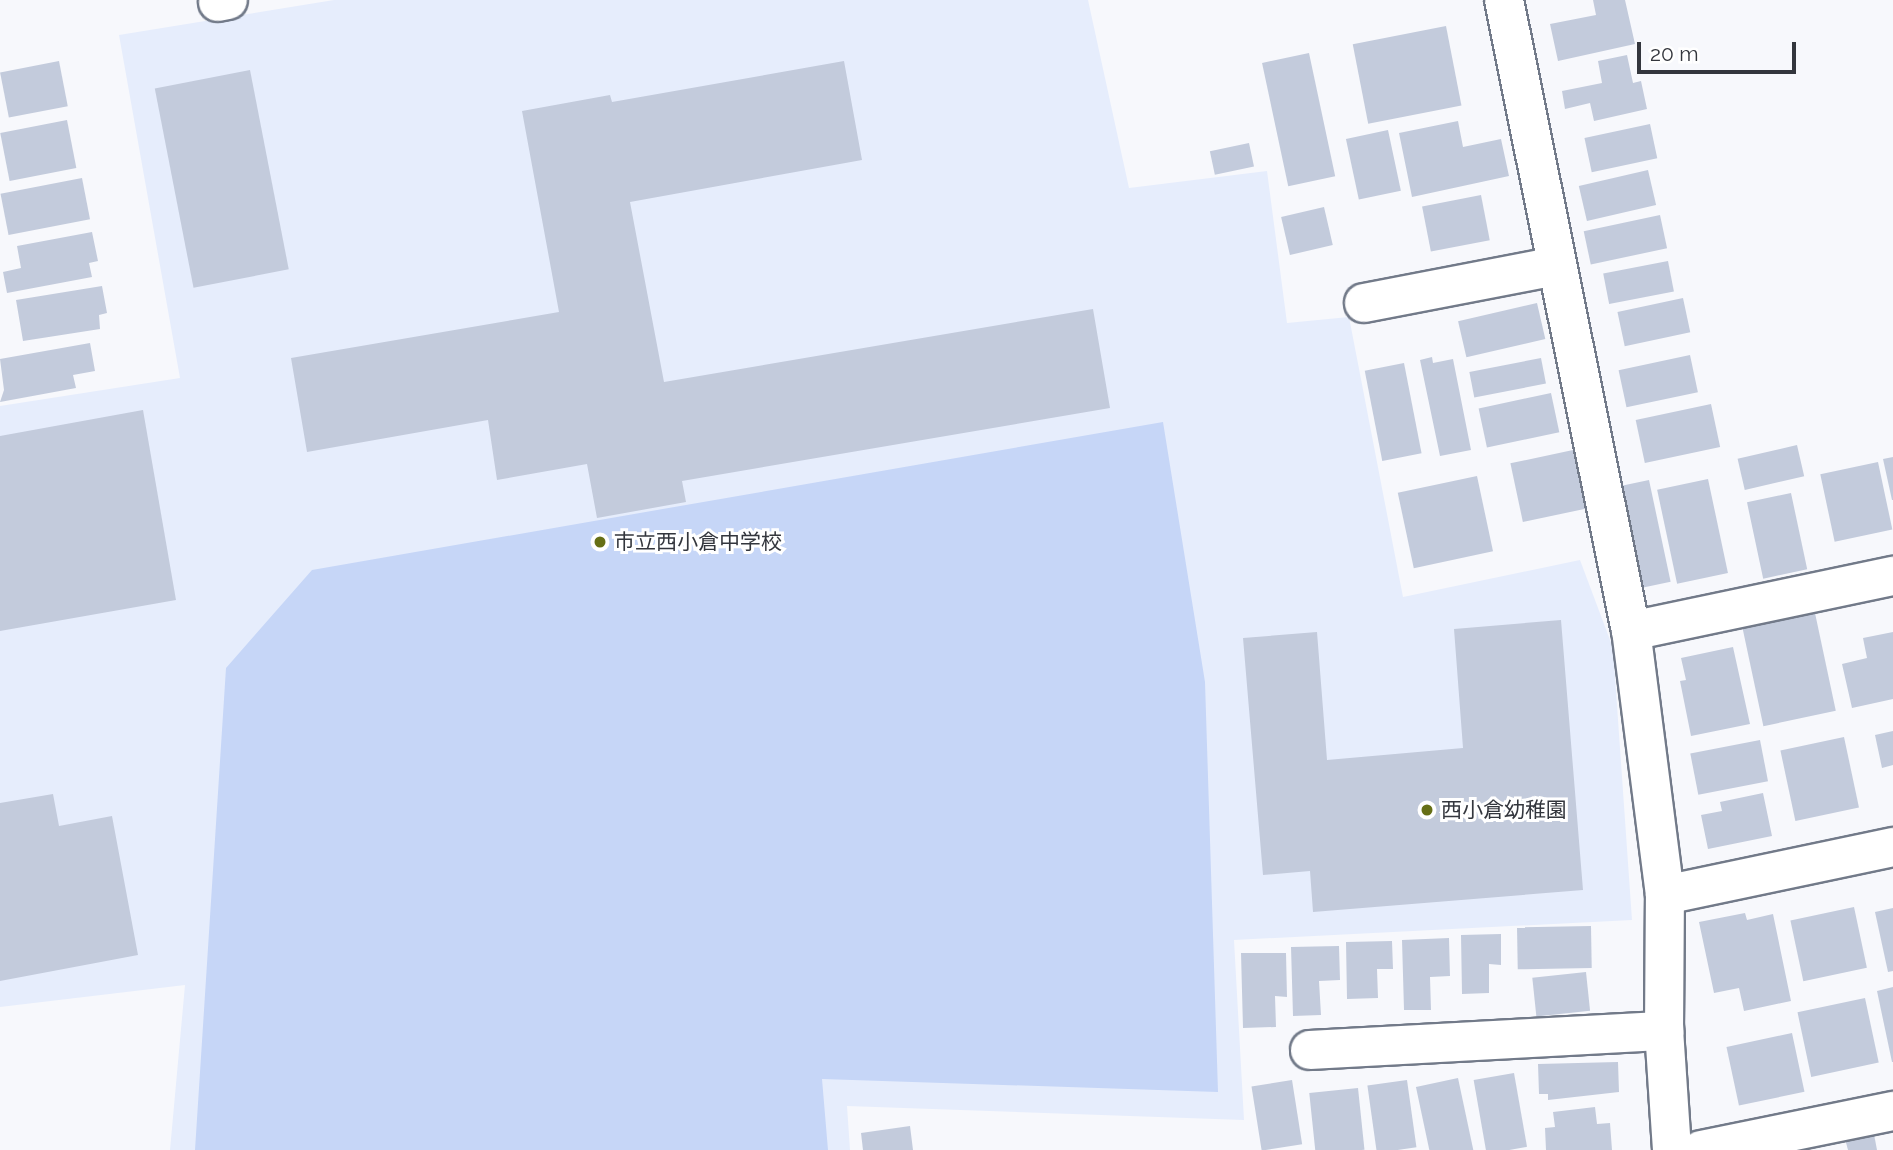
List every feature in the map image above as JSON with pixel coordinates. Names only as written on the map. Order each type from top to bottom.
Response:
[{"type":"street","points":[[1504,0],[1631,631],[1665,895],[1664,1031],[1672,1150]]},
{"type":"street","points":[[1364,303],[1556,266]]},
{"type":"street","points":[[1631,631],[1893,576]]},
{"type":"street","points":[[1665,895],[1893,847]]},
{"type":"street","points":[[1310,1050],[1664,1031]]},
{"type":"street","points":[[1701,1150],[1893,1111]]},
{"type":"shaded area","name":"市立西小倉中学校","points":[[334,0],[1088,0],[1129,188],[1267,171],[1287,323],[1349,317],[1403,597],[1580,560],[1613,648],[1632,920],[1234,940],[1244,1120],[847,1106],[850,1150],[170,1150],[185,985],[0,1007],[0,406],[180,378],[119,35]]},
{"type":"shaded area","points":[[1163,422],[1205,682],[1218,1092],[822,1079],[828,1150],[195,1150],[226,668],[312,570]]},
{"type":"building","points":[[1593,0],[1625,0],[1635,44],[1558,61],[1550,24],[1596,15]]},
{"type":"building","points":[[1446,26],[1461,106],[1368,124],[1353,44]]},
{"type":"building","points":[[1309,53],[1335,176],[1288,186],[1262,63]]},
{"type":"building","points":[[1627,55],[1633,83],[1641,81],[1647,109],[1594,121],[1590,103],[1565,109],[1562,91],[1602,83],[1598,61]]},
{"type":"building","points":[[59,61],[68,106],[9,118],[0,72]]},
{"type":"building","points":[[844,61],[862,160],[630,202],[664,382],[1093,309],[1110,408],[682,481],[686,502],[597,518],[587,464],[497,480],[488,420],[307,452],[291,358],[559,312],[522,111],[610,95],[612,102]]},
{"type":"building","points":[[250,70],[289,269],[194,288],[155,89]]},
{"type":"building","points":[[67,120],[76,168],[10,181],[0,133]]},
{"type":"building","points":[[1458,121],[1463,147],[1501,139],[1509,176],[1412,197],[1399,133]]},
{"type":"building","points":[[1650,124],[1657,158],[1592,172],[1584,138]]},
{"type":"building","points":[[1388,130],[1401,191],[1359,200],[1346,139]]},
{"type":"building","points":[[1249,143],[1254,166],[1215,175],[1210,151]]},
{"type":"building","points":[[1648,170],[1656,205],[1587,221],[1579,186]]},
{"type":"building","points":[[82,178],[90,219],[9,235],[1,194]]},
{"type":"building","points":[[1481,195],[1490,240],[1431,252],[1422,206]]},
{"type":"building","points":[[1324,207],[1333,245],[1290,255],[1281,217]]},
{"type":"building","points":[[1660,215],[1667,248],[1591,264],[1584,231]]},
{"type":"building","points":[[92,232],[98,261],[89,263],[92,277],[7,293],[3,272],[21,268],[17,246]]},
{"type":"building","points":[[1668,261],[1674,291],[1609,304],[1603,274]]},
{"type":"building","points":[[102,286],[107,313],[99,315],[100,329],[23,341],[16,300]]},
{"type":"building","points":[[1683,298],[1690,332],[1625,346],[1617,312]]},
{"type":"building","points":[[1537,303],[1545,339],[1466,357],[1458,321]]},
{"type":"building","points":[[90,343],[95,371],[73,375],[76,388],[0,402],[4,390],[0,359]]},
{"type":"building","points":[[1690,355],[1698,392],[1626,407],[1619,370]]},
{"type":"building","points":[[1432,357],[1433,363],[1453,359],[1471,450],[1440,456],[1420,360]]},
{"type":"building","points":[[1541,358],[1546,384],[1474,397],[1469,372]]},
{"type":"building","points":[[1404,363],[1422,453],[1382,461],[1365,371]]},
{"type":"building","points":[[1551,393],[1559,432],[1487,448],[1479,408]]},
{"type":"building","points":[[1711,404],[1720,447],[1645,463],[1636,420]]},
{"type":"building","points":[[143,410],[176,600],[0,631],[0,436]]},
{"type":"building","points":[[1797,445],[1804,476],[1745,490],[1738,459]]},
{"type":"building","points":[[1573,450],[1585,509],[1523,522],[1510,463]]},
{"type":"building","points":[[1893,457],[1893,500],[1892,500],[1883,459]]},
{"type":"building","points":[[1878,462],[1892,529],[1835,542],[1820,474]]},
{"type":"building","points":[[1477,476],[1493,551],[1414,568],[1398,493]]},
{"type":"building","points":[[1708,479],[1728,573],[1677,584],[1657,490]]},
{"type":"building","points":[[1649,480],[1671,582],[1637,589],[1616,487]]},
{"type":"building","points":[[1791,493],[1807,569],[1763,579],[1747,502]]},
{"type":"building","points":[[1815,613],[1836,711],[1763,726],[1743,628]]},
{"type":"building","points":[[1561,620],[1583,890],[1313,912],[1310,871],[1263,875],[1243,638],[1317,632],[1327,760],[1463,748],[1454,629]]},
{"type":"building","points":[[1893,632],[1893,699],[1852,708],[1842,664],[1867,658],[1863,638]]},
{"type":"building","points":[[1733,647],[1750,724],[1691,736],[1680,681],[1686,680],[1681,658]]},
{"type":"building","points":[[1893,731],[1893,765],[1882,768],[1875,735]]},
{"type":"building","points":[[1844,737],[1859,807],[1795,821],[1780,751]]},
{"type":"building","points":[[1760,740],[1768,781],[1698,795],[1690,754]]},
{"type":"building","points":[[1763,793],[1772,836],[1708,849],[1701,815],[1722,811],[1720,802]]},
{"type":"building","points":[[53,794],[59,826],[112,816],[138,955],[0,981],[0,803]]},
{"type":"building","points":[[1854,907],[1867,968],[1803,981],[1790,921]]},
{"type":"building","points":[[1893,908],[1893,971],[1888,972],[1875,912]]},
{"type":"building","points":[[1745,913],[1747,920],[1773,914],[1791,1001],[1744,1011],[1739,988],[1714,993],[1699,922]]},
{"type":"building","points":[[1591,926],[1592,968],[1518,969],[1517,927]]},
{"type":"building","points":[[1501,934],[1501,965],[1489,964],[1489,993],[1462,994],[1461,935]]},
{"type":"building","points":[[1449,938],[1450,976],[1430,977],[1431,1010],[1404,1010],[1402,940]]},
{"type":"building","points":[[1392,941],[1393,969],[1377,969],[1378,998],[1347,999],[1346,942]]},
{"type":"building","points":[[1339,946],[1340,980],[1319,981],[1321,1015],[1293,1016],[1291,947]]},
{"type":"building","points":[[1241,953],[1286,953],[1287,997],[1275,996],[1276,1027],[1243,1028]]},
{"type":"building","points":[[1586,972],[1590,1011],[1536,1016],[1532,978]]},
{"type":"building","points":[[1893,987],[1893,1062],[1892,1062],[1877,991]]},
{"type":"building","points":[[1865,998],[1879,1063],[1811,1077],[1798,1012]]},
{"type":"building","points":[[1792,1033],[1804,1092],[1739,1106],[1726,1047]]},
{"type":"building","points":[[1618,1062],[1619,1092],[1548,1100],[1548,1094],[1539,1094],[1538,1064]]},
{"type":"building","points":[[1514,1073],[1527,1147],[1486,1150],[1474,1080]]},
{"type":"building","points":[[1458,1078],[1473,1150],[1429,1150],[1416,1087]]},
{"type":"building","points":[[1292,1080],[1302,1144],[1262,1150],[1252,1086]]},
{"type":"building","points":[[1407,1080],[1416,1147],[1376,1150],[1367,1086]]},
{"type":"building","points":[[1358,1088],[1364,1150],[1315,1150],[1309,1093]]},
{"type":"building","points":[[1595,1107],[1597,1124],[1610,1123],[1612,1150],[1546,1150],[1545,1128],[1555,1127],[1553,1112]]},
{"type":"building","points":[[910,1126],[913,1150],[863,1150],[861,1133]]},
{"type":"building","points":[[1873,1129],[1877,1150],[1848,1150],[1844,1135]]},
{"type":"place","name":"市立西小倉中学校","points":[[600,542]]},
{"type":"place","name":"西小倉幼稚園","points":[[1427,810]]}]
